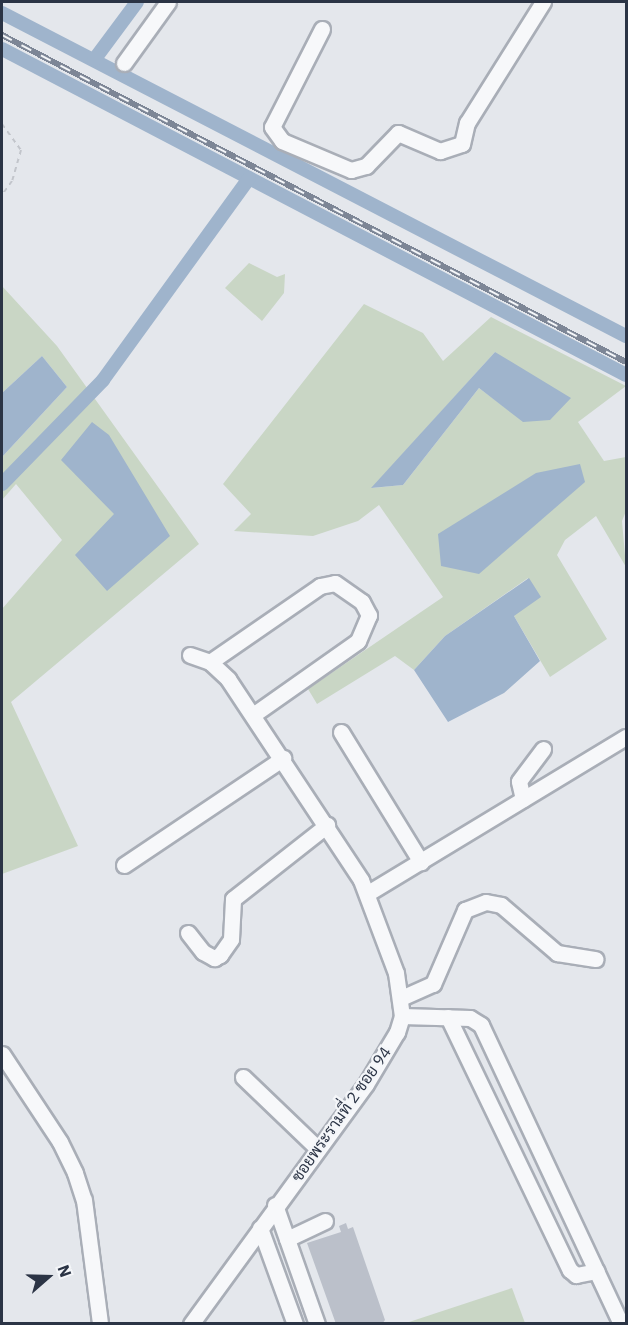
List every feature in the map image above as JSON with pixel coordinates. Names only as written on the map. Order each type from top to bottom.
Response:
[{"type":"street","points":[[124,63],[168,2]]},
{"type":"street","points":[[322,29],[272,127],[282,141],[351,170],[366,166],[398,133],[440,151],[462,144],[467,123],[543,2]]},
{"type":"street","points":[[190,655],[210,662],[320,586],[335,583],[362,602],[369,615],[358,641],[254,714]]},
{"type":"street","name":"ซอยพระรามที่ 2 ซอย 94","points":[[191,1323],[387,1052],[402,1016],[401,998],[368,893],[327,825],[254,714],[210,662]]},
{"type":"street","points":[[341,732],[421,862]]},
{"type":"street","points":[[368,893],[627,737]]},
{"type":"street","points":[[523,799],[519,781],[543,749]]},
{"type":"street","points":[[124,866],[283,758]]},
{"type":"street","points":[[188,933],[203,952],[214,958],[220,955],[231,939],[232,899],[327,825]]},
{"type":"street","points":[[401,998],[433,984],[465,910],[486,902],[501,905],[557,953],[596,959]]},
{"type":"street","points":[[402,1016],[470,1018],[481,1025],[523,1106],[621,1323]]},
{"type":"street","points":[[448,1017],[499,1115],[570,1270],[576,1275],[597,1271]]},
{"type":"street","points":[[2,1054],[60,1142],[75,1173],[84,1200],[100,1323]]},
{"type":"street","points":[[243,1077],[318,1149]]},
{"type":"street","points":[[499,1115],[523,1106]]},
{"type":"street","points":[[542,1205],[563,1198]]},
{"type":"street","points":[[275,1205],[317,1323]]},
{"type":"street","points":[[287,1239],[325,1221]]},
{"type":"street","points":[[260,1228],[295,1323]]},
{"type":"path","points":[[2,124],[21,150],[12,181],[2,195]]},
{"type":"green space","points":[[249,263],[277,277],[285,274],[284,293],[262,321],[225,288]]},
{"type":"green space","points":[[2,286],[57,346],[199,544],[11,702],[78,846],[2,874],[2,609],[62,540],[16,484],[2,500],[2,457],[67,387],[42,356],[2,393]]},
{"type":"green space","points":[[364,304],[423,333],[443,361],[491,317],[626,386],[578,422],[604,461],[626,457],[626,511],[622,521],[626,567],[596,516],[565,540],[557,555],[607,639],[550,677],[514,616],[528,578],[445,636],[414,670],[395,656],[317,704],[308,689],[443,597],[379,505],[358,521],[313,536],[234,531],[251,514],[223,484]],"holes":[[[495,352],[523,421],[479,388],[403,485],[372,488]]]},
{"type":"green space","points":[[512,1288],[525,1323],[406,1323]]},
{"type":"water","points":[[495,352],[571,398],[550,420],[523,422],[479,388],[403,485],[371,488]]},
{"type":"water","points":[[42,356],[67,387],[2,457],[2,393]]},
{"type":"water","points":[[92,422],[109,435],[170,536],[107,591],[75,555],[114,514],[61,460]]},
{"type":"water","points":[[580,464],[585,482],[479,574],[441,566],[438,534],[536,473]]},
{"type":"water","points":[[529,578],[541,597],[514,616],[540,661],[504,693],[448,722],[414,670],[445,636]]},
{"type":"building","points":[[346,1223],[348,1229],[353,1227],[385,1320],[382,1324],[336,1324],[307,1243],[341,1232],[339,1226]]},
{"type":"waterway","points":[[94,60],[137,2]]},
{"type":"waterway","points":[[2,13],[626,336]]},
{"type":"waterway","points":[[2,49],[626,375]]},
{"type":"waterway","points":[[2,484],[103,380],[249,178]]},
{"type":"railway","points":[[2,35],[626,362]]}]
